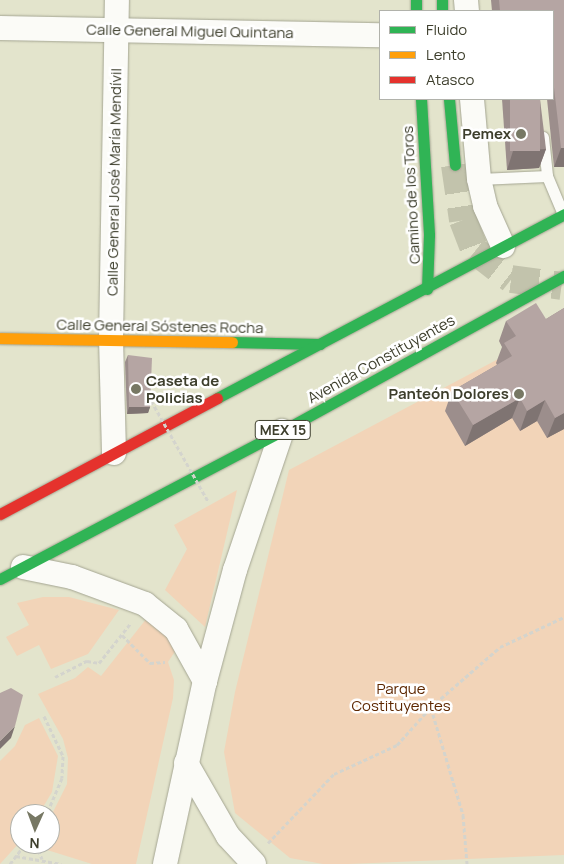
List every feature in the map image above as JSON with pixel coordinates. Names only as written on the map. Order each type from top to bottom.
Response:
[{"type":"main road","name":"Camino de los Toros","points":[[421,100],[430,253],[428,289]]},
{"type":"main road","points":[[449,100],[455,165]]},
{"type":"main road","points":[[0,514],[320,344],[428,289],[564,214]]},
{"type":"main road","name":"Avenida Constituyentes","points":[[0,579],[282,430],[564,276]]},
{"type":"main road","name":"Calle General Sóstenes Rocha","points":[[0,338],[320,344]]},
{"type":"street","name":"Calle General José María Mendívil","points":[[114,453],[111,339],[117,0]]},
{"type":"street","name":"Calle General Miguel Quintana","points":[[0,28],[379,34]]},
{"type":"street","points":[[472,100],[479,179],[485,206],[504,246]]},
{"type":"street","points":[[165,864],[205,681],[235,570],[282,430]]},
{"type":"street","points":[[23,567],[72,577],[145,604],[176,629],[205,681]]},
{"type":"street","points":[[186,763],[228,836],[252,862]]},
{"type":"lane","points":[[542,128],[548,176],[564,214]]},
{"type":"lane","points":[[479,179],[548,176]]},
{"type":"path","points":[[147,393],[208,501]]},
{"type":"path","points":[[55,677],[87,661],[99,663],[145,604]]},
{"type":"path","points":[[252,862],[334,774],[397,745],[431,707],[500,647],[564,616]]},
{"type":"path","points":[[122,635],[150,663],[168,662]]},
{"type":"path","points":[[431,707],[463,815],[468,864]]},
{"type":"path","points":[[44,716],[63,756],[62,778],[51,804]]},
{"type":"path","points":[[41,854],[43,859]]},
{"type":"path","points":[[10,864],[16,856],[43,859],[61,864]]},
{"type":"green space","name":"Parque Costituyentes","points":[[564,324],[564,855],[348,864],[323,864],[290,858],[235,813],[224,752],[235,692],[289,470]]},
{"type":"green space","points":[[237,490],[205,627],[165,590],[187,549],[174,525]]},
{"type":"green space","points":[[43,597],[69,597],[119,610],[88,654],[51,669],[39,645],[17,656],[6,637],[29,625],[17,603]]},
{"type":"green space","points":[[147,618],[178,647],[168,662],[174,680],[173,698],[136,864],[92,864],[60,854],[60,804],[57,804],[67,784],[68,758],[63,739],[38,694],[75,678],[88,667],[101,676]]},
{"type":"green space","points":[[39,718],[58,756],[52,792],[45,804],[10,804],[10,853],[0,864],[0,761],[15,746],[25,725]]},
{"type":"building","points":[[499,0],[564,0],[564,148],[561,148],[554,88],[554,10],[500,10]]},
{"type":"building","points":[[510,100],[540,100],[540,151],[510,151]]},
{"type":"building","name":"Panteón Dolores","points":[[536,303],[546,319],[564,308],[564,413],[555,418],[545,400],[527,411],[520,398],[473,425],[452,391],[512,356],[504,343],[516,336],[506,321]]},
{"type":"building","name":"Caseta de Policias","points":[[128,355],[152,358],[150,407],[129,407]]},
{"type":"building","points":[[11,688],[23,695],[15,726],[0,741],[0,693]]},
{"type":"tunnel","points":[[455,165],[463,220],[475,251],[511,279],[562,286]]},
{"type":"traffic: fast","points":[[416,0],[416,10]]},
{"type":"traffic: fast","points":[[442,0],[442,10]]},
{"type":"traffic: fast","points":[[421,100],[429,235],[427,289]]},
{"type":"traffic: fast","points":[[449,100],[455,165]]},
{"type":"traffic: fast","points":[[217,398],[564,214]]},
{"type":"traffic: fast","points":[[0,579],[282,431],[564,276]]},
{"type":"traffic: fast","points":[[232,342],[320,344]]},
{"type":"traffic: slow","points":[[0,338],[232,342]]},
{"type":"traffic: jam","points":[[0,514],[217,398]]},
{"type":"place","name":"Pemex","points":[[521,134]]},
{"type":"place","name":"Caseta de Policias","points":[[136,389]]},
{"type":"place","name":"Panteón Dolores","points":[[519,394]]}]
